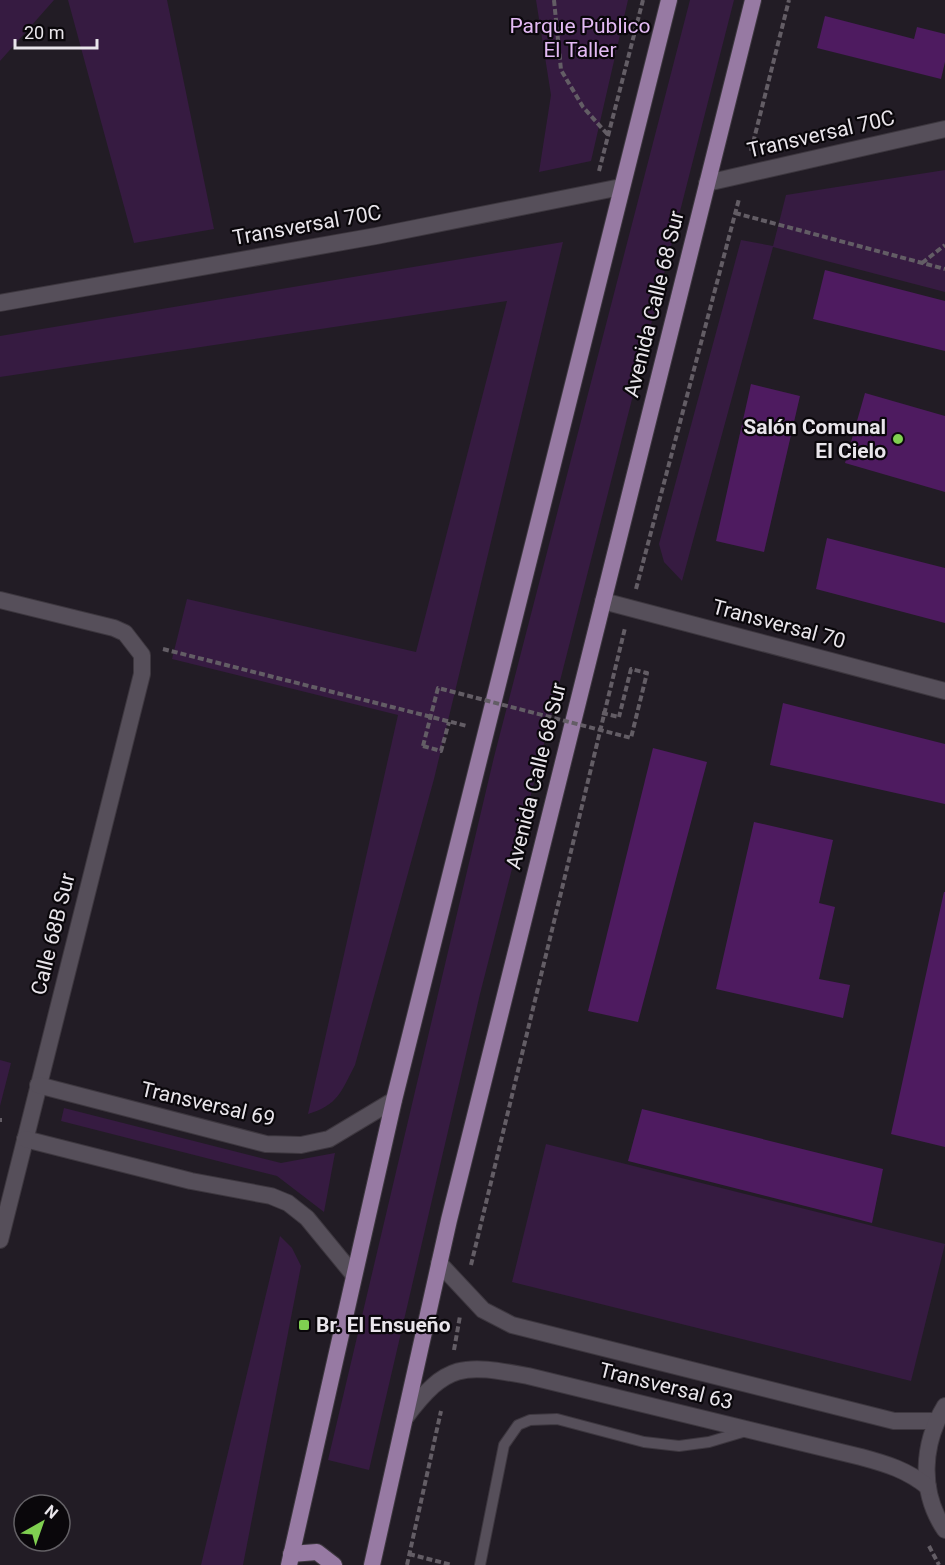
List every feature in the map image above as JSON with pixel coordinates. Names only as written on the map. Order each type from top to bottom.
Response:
[{"type":"main road","points":[[334,1565],[317,1552],[290,1559],[394,1100],[669,0]]},
{"type":"main road","name":"Avenida Calle 68 Sur","points":[[372,1565],[439,1263],[753,0]]},
{"type":"street","name":"Transversal 70C","points":[[707,183],[945,129]]},
{"type":"street","name":"Transversal 70C","points":[[0,303],[376,236],[621,188]]},
{"type":"street","points":[[0,600],[114,628],[134,642]]},
{"type":"street","name":"Transversal 70","points":[[603,601],[945,691]]},
{"type":"street","name":"Calle 68B Sur","points":[[0,1240],[142,674],[142,655],[134,642]]},
{"type":"street","name":"Transversal 69","points":[[39,1085],[266,1144],[301,1144],[329,1138],[394,1100]]},
{"type":"street","points":[[25,1139],[191,1181],[270,1196],[288,1203],[307,1218],[353,1274]]},
{"type":"street","name":"Transversal 63","points":[[439,1263],[483,1310],[512,1325],[894,1421],[941,1414]]},
{"type":"street","name":"Transversal 63","points":[[405,1418],[429,1388],[448,1375],[480,1367],[528,1376],[893,1466],[911,1474],[928,1486]]},
{"type":"street","points":[[941,1414],[929,1442],[926,1464],[933,1505],[945,1530]]},
{"type":"lane","points":[[480,1565],[504,1445],[518,1425],[530,1420],[558,1419],[644,1442],[679,1446],[709,1442],[751,1430]]},
{"type":"path","points":[[554,0],[561,70],[583,107],[609,136]]},
{"type":"path","points":[[593,193],[643,0]]},
{"type":"path","points":[[407,1565],[481,1214],[630,608],[789,0]]},
{"type":"path","points":[[735,213],[945,270]]},
{"type":"path","points":[[922,263],[945,245]]},
{"type":"path","points":[[134,642],[485,731]]},
{"type":"path","points":[[449,722],[441,751],[423,746],[438,688],[631,738],[647,673],[631,669],[619,717]]},
{"type":"path","points":[[924,1537],[939,1565]]},
{"type":"path","points":[[410,1554],[452,1565]]},
{"type":"green space","points":[[0,0],[54,0],[0,61]]},
{"type":"green space","points":[[68,0],[167,0],[214,229],[134,243]]},
{"type":"green space","name":"Parque Público El Taller","points":[[536,0],[628,0],[591,161],[539,172],[551,95]]},
{"type":"green space","points":[[690,0],[734,0],[480,994],[369,1470],[328,1460],[494,757]]},
{"type":"green space","points":[[945,170],[945,292],[773,247],[682,581],[664,562],[659,544],[741,240],[773,246],[786,195]]},
{"type":"green space","points":[[563,242],[434,779],[355,1065],[342,1090],[332,1102],[308,1114],[398,715],[172,659],[187,599],[416,652],[507,301],[0,377],[0,336]]},
{"type":"green space","points":[[0,1060],[11,1063],[0,1106]]},
{"type":"green space","points":[[64,1108],[281,1163],[335,1153],[324,1212],[277,1176],[61,1121]]},
{"type":"green space","points":[[546,1144],[945,1244],[911,1381],[512,1282]]},
{"type":"green space","points":[[280,1236],[292,1248],[301,1266],[243,1565],[201,1565]]},
{"type":"building","points":[[825,16],[914,39],[917,27],[945,34],[945,62],[941,79],[817,48]]},
{"type":"building","points":[[825,270],[945,301],[945,351],[813,319]]},
{"type":"building","points":[[751,384],[800,396],[764,552],[716,541]]},
{"type":"building","name":"Salón Comunal El Cielo","points":[[865,393],[945,416],[945,492],[845,463]]},
{"type":"building","points":[[827,538],[945,568],[945,623],[816,589]]},
{"type":"building","points":[[783,703],[945,744],[945,804],[770,765]]},
{"type":"building","points":[[653,748],[707,762],[638,1022],[588,1011]]},
{"type":"building","points":[[754,822],[833,840],[819,903],[835,907],[819,979],[850,985],[843,1018],[716,989]]},
{"type":"building","points":[[945,892],[945,1147],[891,1134]]},
{"type":"building","points":[[642,1109],[883,1169],[872,1223],[628,1161]]},
{"type":"place","name":"Salón Comunal El Cielo","points":[[898,439]]},
{"type":"place","name":"Br. El Ensueño","points":[[304,1325]]}]
